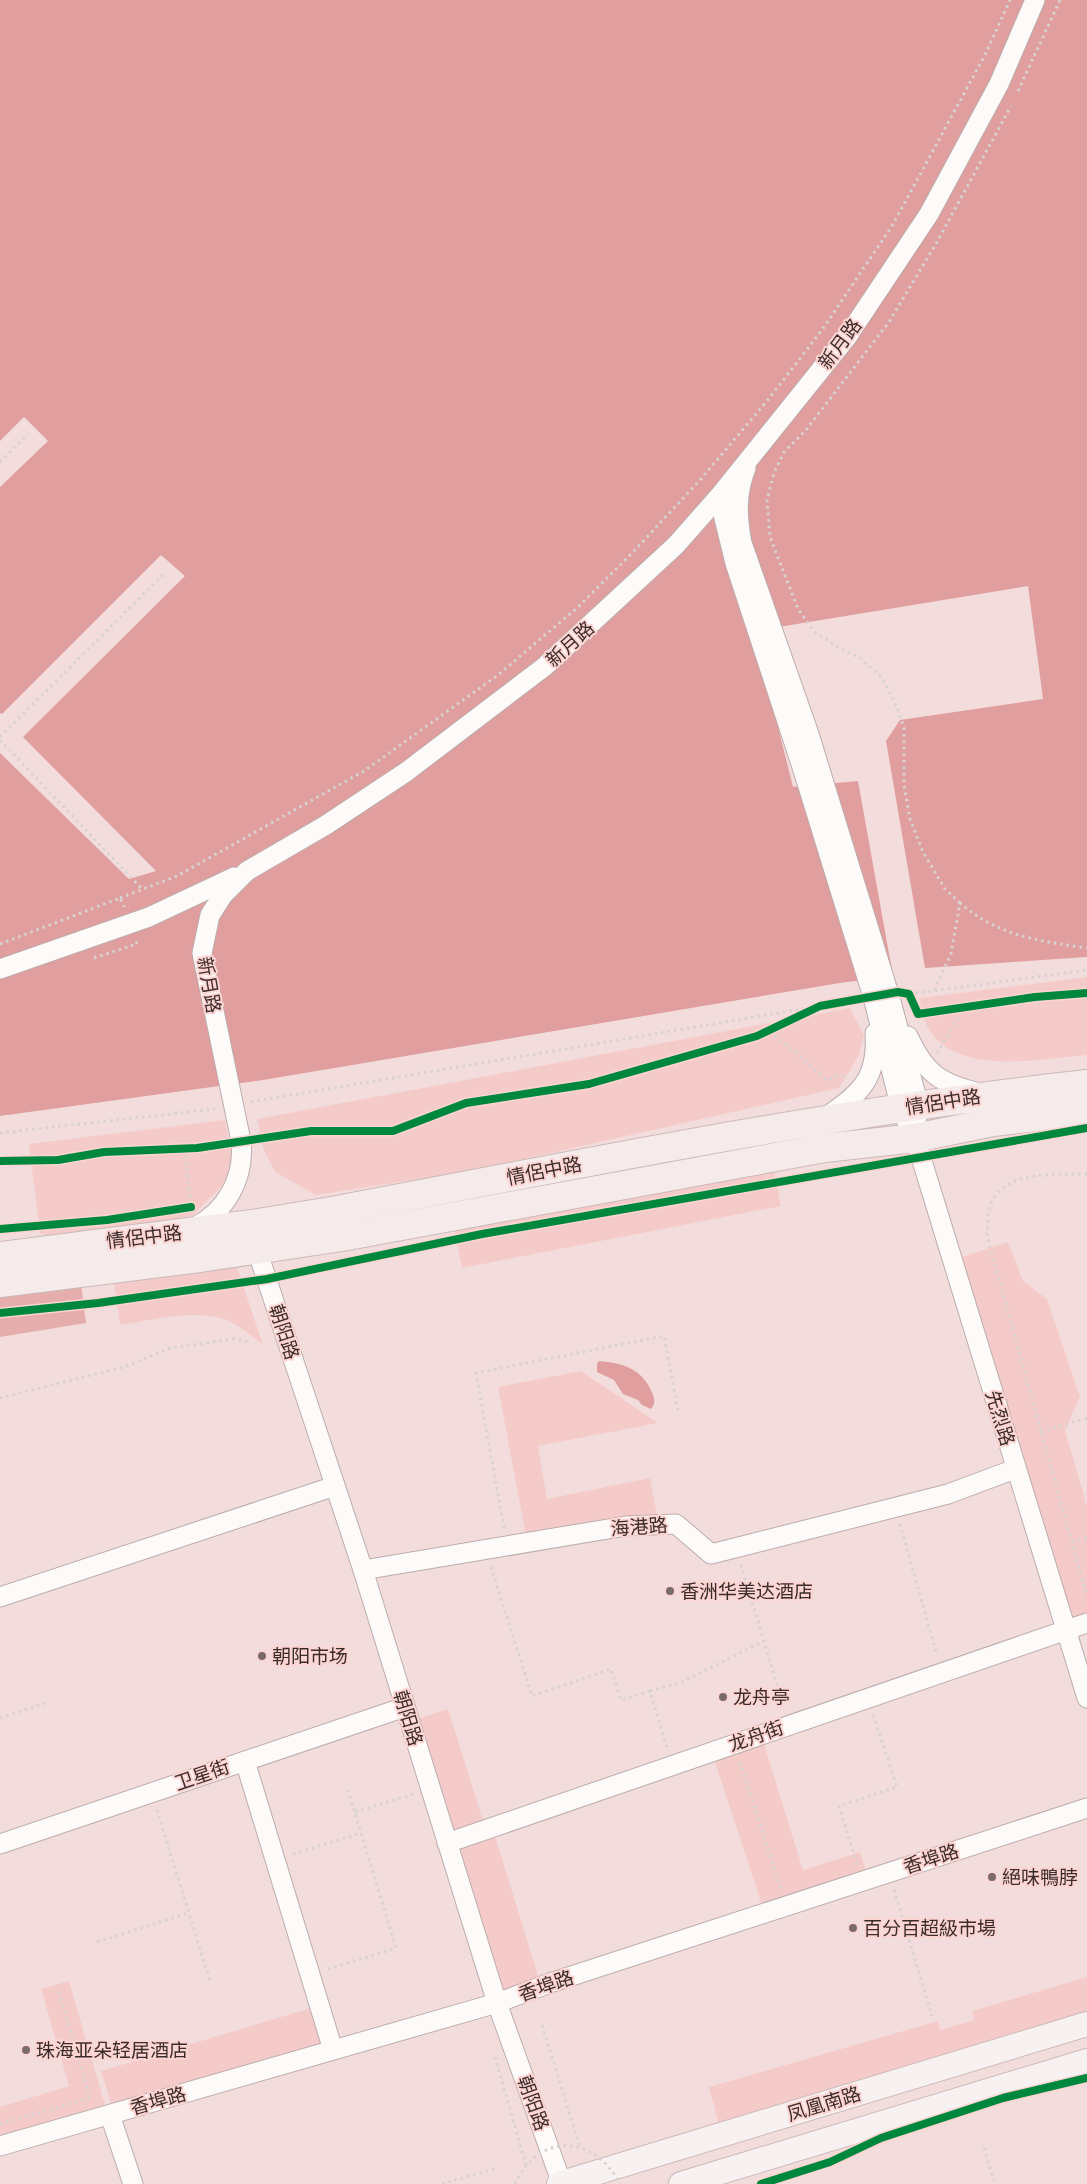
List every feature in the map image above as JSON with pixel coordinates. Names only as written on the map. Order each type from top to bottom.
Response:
[{"type":"highway","name":"情侶中路","points":[[0,1256],[185,1216],[338,1210],[823,1119],[910,1108],[988,1095],[1087,1084]]},
{"type":"highway","name":"情侶中路","points":[[0,1283],[257,1250],[342,1237],[825,1148],[915,1138],[993,1122],[1087,1111]]},
{"type":"main road","name":"凤凰南路","points":[[561,2184],[1087,2024]]},
{"type":"main road","name":"凤凰南路","points":[[681,2184],[1087,2061]]},
{"type":"street","name":"新月路","points":[[185,1216],[215,1213],[225,1202],[237,1180],[242,1150],[202,953],[210,915],[223,894],[247,872],[326,825],[406,772],[544,667],[676,545],[721,494],[847,337],[929,214],[999,84],[1035,0]]},
{"type":"street","points":[[751,456],[741,481],[738,502],[737,519],[742,543],[809,734],[881,995],[910,1108],[915,1138]]},
{"type":"street","points":[[721,494],[723,514],[735,563],[802,767],[881,995],[917,1055],[937,1078],[958,1088],[988,1095]]},
{"type":"street","points":[[0,968],[149,917],[247,872]]},
{"type":"street","points":[[823,1119],[852,1099],[863,1087],[871,1072],[876,1051],[881,995]]},
{"type":"street","name":"先烈路","points":[[915,1138],[1015,1469],[1087,1698]]},
{"type":"street","name":"朝阳路","points":[[257,1250],[363,1570],[497,2003],[561,2184]]},
{"type":"street","name":"海港路","points":[[363,1570],[626,1526],[676,1524],[711,1554],[948,1494],[1015,1469]]},
{"type":"street","points":[[0,1597],[335,1486]]},
{"type":"street","name":"龙舟街","points":[[447,1842],[1087,1623]]},
{"type":"street","name":"卫星街","points":[[0,1844],[405,1707]]},
{"type":"street","points":[[245,1761],[333,2050]]},
{"type":"street","name":"香埠路","points":[[0,2146],[497,2003],[1087,1808]]},
{"type":"street","points":[[110,2115],[133,2184]]},
{"type":"path","points":[[120,898],[177,876],[364,771],[498,675],[576,608],[636,550],[700,480],[767,401],[822,330],[892,226],[980,63],[1010,0]]},
{"type":"path","points":[[1017,93],[1060,0]]},
{"type":"path","points":[[1013,101],[938,242],[889,322],[806,430],[784,452],[774,473],[767,500],[770,537],[798,609],[814,631],[834,645],[860,658],[882,678],[897,707],[904,728],[904,784],[910,819],[923,852],[944,889],[973,914],[1007,932],[1038,942],[1087,948]]},
{"type":"path","points":[[0,462],[28,434]]},
{"type":"path","points":[[143,890],[0,739],[166,572]]},
{"type":"path","points":[[934,990],[951,954],[960,903]]},
{"type":"path","points":[[881,995],[911,997],[934,990],[1087,970]]},
{"type":"path","points":[[0,1133],[195,1112],[233,1103],[829,1004]]},
{"type":"path","points":[[790,1021],[820,1006]]},
{"type":"path","points":[[955,1009],[973,1006]]},
{"type":"path","points":[[928,1069],[964,1007]]},
{"type":"path","points":[[764,1033],[776,1028]]},
{"type":"path","points":[[178,1150],[197,1148]]},
{"type":"path","points":[[1087,1174],[1032,1175],[1013,1183],[996,1194],[989,1209],[987,1236],[1087,1597]]},
{"type":"path","points":[[507,1546],[476,1373],[664,1336],[678,1411]]},
{"type":"path","points":[[0,1398],[127,1366],[170,1348],[234,1339],[248,1342]]},
{"type":"path","points":[[1042,1432],[1087,1418]]},
{"type":"path","points":[[895,1507],[942,1672]]},
{"type":"path","points":[[1072,1542],[1087,1537]]},
{"type":"path","points":[[736,1548],[789,1725]]},
{"type":"path","points":[[485,1550],[532,1696],[611,1669],[621,1700],[682,1682],[764,1640]]},
{"type":"path","points":[[650,1691],[673,1765]]},
{"type":"path","points":[[862,1882],[839,1806],[897,1787],[868,1698]]},
{"type":"path","points":[[0,1718],[49,1702]]},
{"type":"path","points":[[734,1744],[787,1906]]},
{"type":"path","points":[[355,1812],[430,1789]]},
{"type":"path","points":[[310,1975],[396,1948],[348,1790]]},
{"type":"path","points":[[152,1792],[210,1981]]},
{"type":"path","points":[[275,1860],[361,1833]]},
{"type":"path","points":[[889,1873],[932,2016]]},
{"type":"path","points":[[97,1942],[189,1912]]},
{"type":"path","points":[[0,2124],[90,2098],[59,1992]]},
{"type":"path","points":[[542,2025],[580,2147]]},
{"type":"path","points":[[493,2050],[526,2165]]},
{"type":"path","points":[[515,2184],[526,2165],[538,2155],[551,2148],[566,2146],[580,2147],[601,2156],[612,2168],[620,2184]]},
{"type":"path","points":[[984,2148],[995,2184]]},
{"type":"path","points":[[442,2184],[496,2168]]},
{"type":"shaded area","points":[[0,0],[1087,0],[1087,957],[925,968],[886,741],[900,720],[1043,699],[1028,586],[754,631],[793,787],[858,781],[893,976],[840,983],[263,1080],[0,1116]]},
{"type":"shaded area","points":[[1087,977],[1087,1055],[1025,1061],[1002,1061],[980,1059],[960,1054],[943,1045],[930,1031],[919,998]]},
{"type":"shaded area","points":[[850,1008],[864,1035],[858,1057],[839,1088],[476,1170],[316,1195],[275,1172],[264,1151],[257,1119]]},
{"type":"shaded area","points":[[225,1120],[235,1173],[192,1216],[61,1239],[40,1233],[29,1144]]},
{"type":"shaded area","points":[[773,1165],[781,1206],[462,1268],[453,1224]]},
{"type":"shaded area","points":[[1008,1242],[1023,1281],[1047,1299],[1080,1397],[1065,1430],[1087,1506],[1087,1620],[1068,1626],[956,1259]]},
{"type":"shaded area","points":[[234,1258],[263,1345],[234,1324],[211,1316],[172,1316],[120,1325],[113,1275]]},
{"type":"shaded area","points":[[81,1283],[86,1323],[0,1337],[0,1292]]},
{"type":"shaded area","points":[[599,1361],[625,1366],[639,1374],[649,1386],[653,1395],[654,1402],[651,1409],[642,1405],[638,1400],[623,1394],[614,1380],[597,1372]]},
{"type":"shaded area","points":[[581,1371],[658,1423],[538,1446],[547,1499],[650,1478],[657,1515],[526,1536],[498,1387]]},
{"type":"shaded area","points":[[448,1709],[484,1824],[496,1839],[540,1982],[501,1997],[414,1720]]},
{"type":"shaded area","points":[[764,1744],[803,1870],[860,1852],[867,1874],[763,1908],[714,1759]]},
{"type":"shaded area","points":[[1087,1977],[1087,2017],[720,2128],[709,2087],[938,2021],[940,2030],[974,2020],[972,2011]]},
{"type":"shaded area","points":[[69,1981],[107,2112],[0,2143],[0,2107],[69,2086],[41,1989]]},
{"type":"shaded area","points":[[321,2005],[333,2045],[113,2109],[101,2071]]},
{"type":"pier","points":[[24,417],[48,441],[0,487],[0,441]]},
{"type":"pier","points":[[161,555],[185,576],[23,737],[156,871],[129,879],[0,753],[0,713],[2,714]]},
{"type":"cycle path","points":[[0,1161],[58,1160],[104,1152],[197,1148],[311,1131],[393,1131],[466,1103],[589,1084],[757,1036],[820,1006],[898,992],[909,994],[918,1014],[1035,997],[1087,993]]},
{"type":"cycle path","points":[[0,1313],[98,1303],[267,1279],[482,1234],[1087,1128]]},
{"type":"cycle path","points":[[0,1229],[107,1220],[191,1207]]},
{"type":"cycle path","points":[[761,2184],[830,2162],[881,2138],[1003,2098],[1087,2078]]},
{"type":"place","name":"香洲华美达酒店","points":[[670,1591]]},
{"type":"place","name":"朝阳市场","points":[[262,1656]]},
{"type":"place","name":"龙舟亭","points":[[723,1697]]},
{"type":"place","name":"絕味鴨脖","points":[[992,1877]]},
{"type":"place","name":"百分百超級市場","points":[[853,1928]]},
{"type":"place","name":"珠海亚朵轻居酒店","points":[[26,2050]]}]
